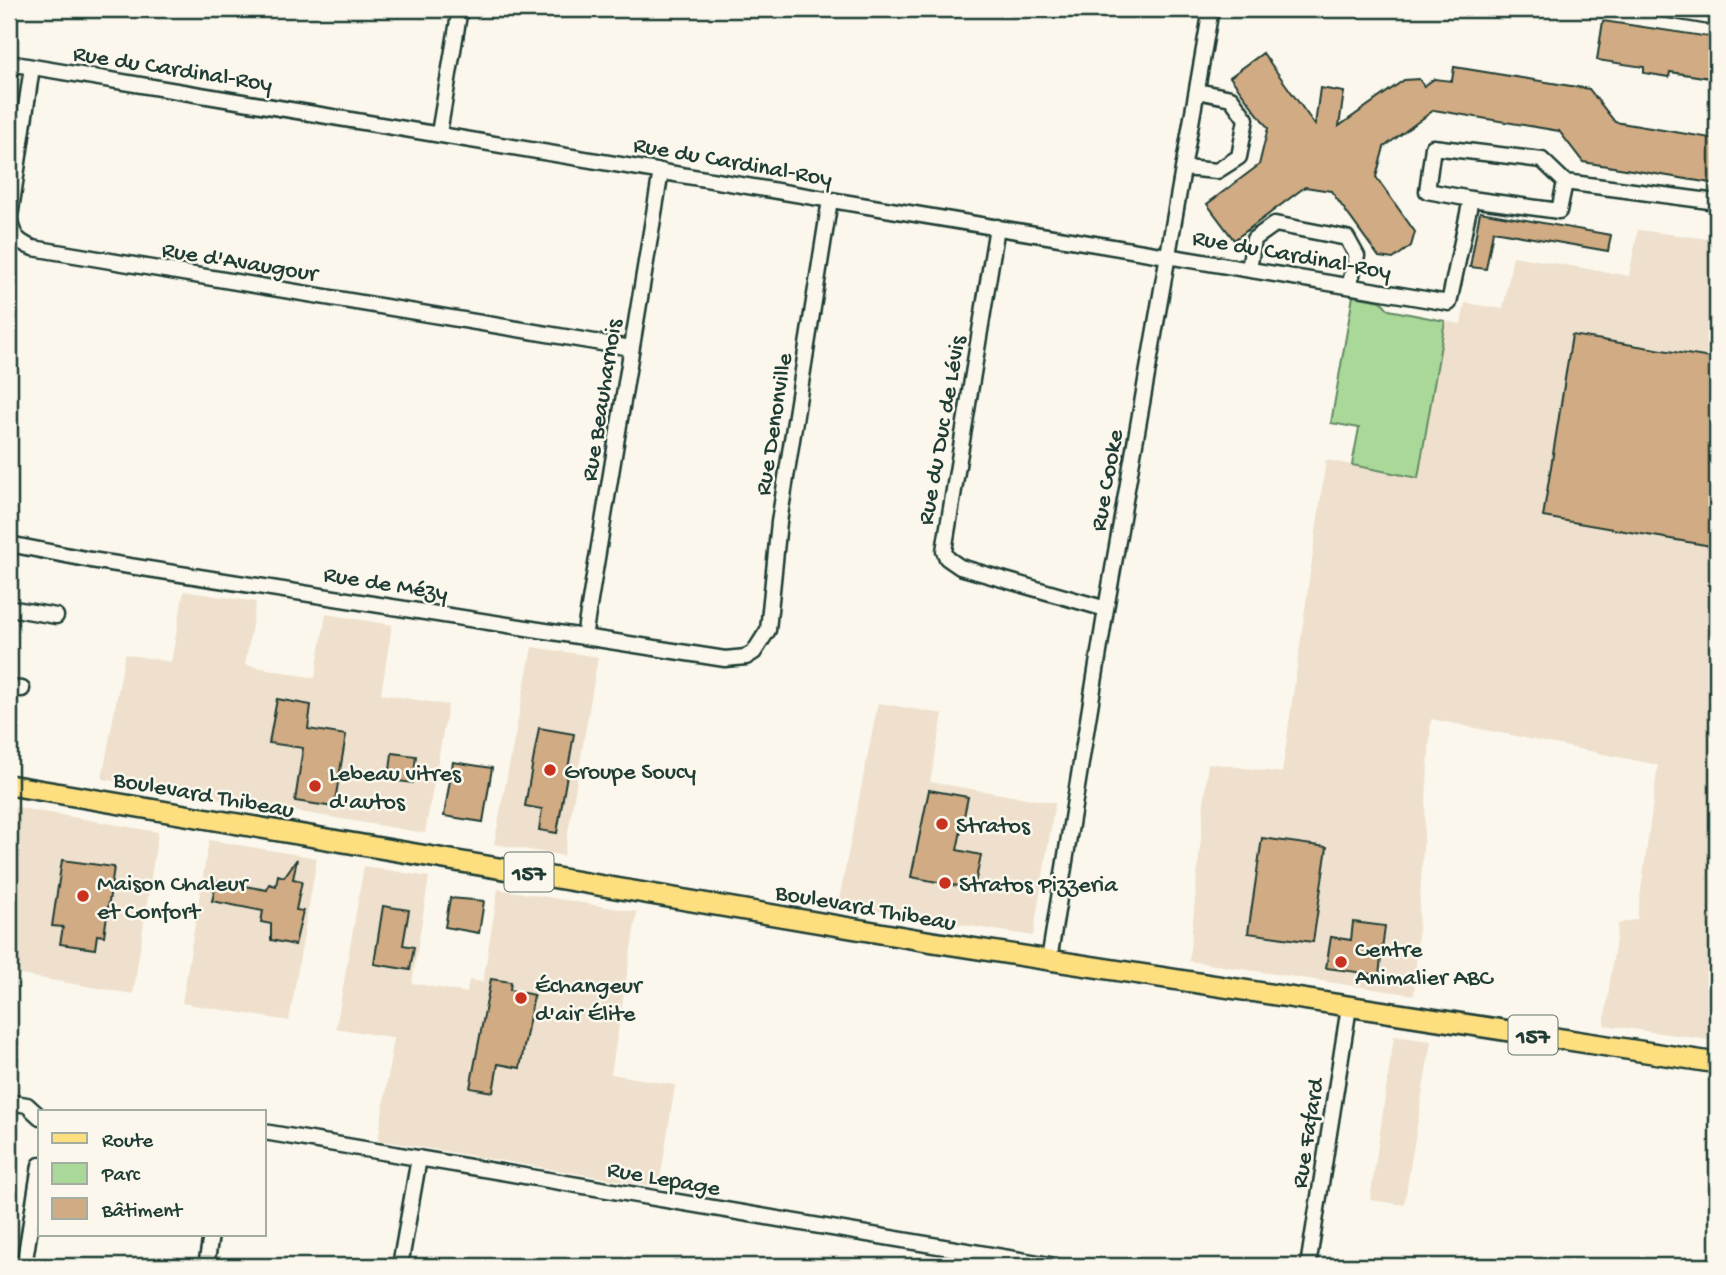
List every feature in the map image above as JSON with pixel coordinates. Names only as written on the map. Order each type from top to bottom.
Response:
[{"type":"main road","name":"Boulevard Thibeau","points":[[9,785],[1049,960],[1717,1063]]},
{"type":"street","points":[[439,133],[460,9]]},
{"type":"street","name":"Rue Cooke","points":[[1049,960],[1106,609],[1211,9]]},
{"type":"street","points":[[1664,9],[1717,18]]},
{"type":"street","name":"Rue du Cardinal-Roy","points":[[9,63],[1449,303],[1471,199]]},
{"type":"street","name":"Rue d'Avaugour","points":[[32,67],[10,217],[10,228],[22,244],[631,348]]},
{"type":"street","points":[[1184,168],[1217,171],[1239,156],[1246,120],[1231,99],[1197,90]]},
{"type":"street","points":[[1565,181],[1559,211],[1427,191],[1433,147],[1542,160],[1565,181],[1717,202]]},
{"type":"street","name":"Rue Beauharnois","points":[[584,637],[661,171]]},
{"type":"street","name":"Rue Denonville","points":[[754,652],[768,630],[779,522],[830,200]]},
{"type":"street","points":[[1249,269],[1254,239],[1275,224],[1348,238],[1357,256],[1349,286]]},
{"type":"street","name":"Rue du Duc de Lévis","points":[[997,227],[944,551],[947,558],[960,567],[1106,609]]},
{"type":"street","name":"Rue de Mézy","points":[[9,544],[91,560],[725,659],[746,657],[754,652]]},
{"type":"street","points":[[9,608],[56,616]]},
{"type":"street","name":"Rue Fafard","points":[[1308,1266],[1349,1007]]},
{"type":"street","points":[[9,1102],[27,1105],[38,1115]]},
{"type":"street","name":"Rue Lepage","points":[[266,1132],[1056,1266]]},
{"type":"street","points":[[400,1266],[419,1158]]},
{"type":"street","points":[[24,1266],[38,1178]]},
{"type":"street","points":[[206,1266],[211,1236]]},
{"type":"shaded area","points":[[1638,230],[1717,240],[1717,1041],[1604,1025],[1618,924],[1637,919],[1658,765],[1431,719],[1414,995],[1189,961],[1208,763],[1282,773],[1326,460],[1418,478],[1445,321],[1461,324],[1465,303],[1503,309],[1513,256],[1629,276]]},
{"type":"shaded area","points":[[184,591],[256,602],[245,665],[315,678],[326,614],[392,625],[381,694],[448,705],[425,833],[102,779],[125,654],[171,662]]},
{"type":"shaded area","points":[[532,647],[598,657],[564,856],[494,844]]},
{"type":"shaded area","points":[[878,703],[943,714],[930,782],[1055,803],[1033,936],[838,905]]},
{"type":"shaded area","points":[[9,806],[158,832],[133,994],[9,973]]},
{"type":"shaded area","points":[[209,840],[317,858],[289,1021],[182,1003]]},
{"type":"shaded area","points":[[364,866],[429,877],[412,983],[467,993],[469,980],[483,982],[498,889],[637,912],[611,1074],[675,1085],[659,1187],[378,1140],[394,1038],[336,1028]]},
{"type":"shaded area","points":[[1394,1036],[1431,1041],[1404,1205],[1370,1200]]},
{"type":"green space","points":[[1353,296],[1381,301],[1389,310],[1445,321],[1418,478],[1352,465],[1359,428],[1331,423]]},
{"type":"building","points":[[1603,21],[1717,38],[1717,79],[1670,72],[1669,77],[1644,73],[1644,67],[1597,60]]},
{"type":"building","points":[[1263,53],[1315,125],[1320,88],[1344,92],[1339,126],[1404,80],[1419,79],[1424,86],[1434,79],[1452,81],[1454,67],[1589,89],[1615,122],[1717,139],[1717,184],[1583,162],[1559,131],[1434,110],[1384,147],[1376,177],[1415,232],[1411,246],[1393,259],[1379,257],[1331,191],[1305,187],[1234,240],[1207,204],[1259,165],[1268,128],[1230,77]]},
{"type":"building","points":[[1480,212],[1611,235],[1608,251],[1493,231],[1486,269],[1470,267]]},
{"type":"building","points":[[1572,335],[1717,359],[1717,547],[1543,517]]},
{"type":"building","points":[[277,699],[311,705],[308,729],[346,735],[334,807],[295,801],[303,748],[269,743]]},
{"type":"building","name":"Groupe Soucy","points":[[539,728],[574,734],[557,833],[539,830],[542,809],[525,806]]},
{"type":"building","points":[[392,753],[416,756],[413,783],[389,780]]},
{"type":"building","points":[[453,762],[492,768],[483,822],[444,816]]},
{"type":"building","name":"Stratos","points":[[929,790],[968,797],[957,850],[981,855],[974,889],[911,877]]},
{"type":"building","points":[[1262,838],[1327,847],[1313,942],[1248,933]]},
{"type":"building","points":[[297,859],[293,879],[302,881],[296,910],[303,911],[295,945],[271,940],[271,924],[261,922],[263,911],[212,901],[217,881],[267,890],[269,884],[276,886],[278,875],[284,877]]},
{"type":"building","name":"Maison Chaleur et Confort","points":[[62,860],[114,867],[104,936],[97,935],[95,949],[60,944],[63,927],[52,926]]},
{"type":"building","points":[[450,898],[484,901],[479,933],[445,927]]},
{"type":"building","points":[[383,906],[409,910],[403,945],[414,947],[410,970],[374,964]]},
{"type":"building","points":[[1353,922],[1385,926],[1379,975],[1326,968],[1331,937],[1351,940]]},
{"type":"building","points":[[491,979],[511,982],[510,990],[534,995],[520,1068],[498,1064],[493,1092],[470,1088]]},
{"type":"place","name":"Groupe Soucy","points":[[550,770]]},
{"type":"place","name":"Lebeau vitres d'autos","points":[[315,786]]},
{"type":"place","name":"Stratos","points":[[942,824]]},
{"type":"place","name":"Stratos Pizzeria","points":[[945,883]]},
{"type":"place","name":"Maison Chaleur et Confort","points":[[83,896]]},
{"type":"place","name":"Centre Animalier ABC","points":[[1341,962]]},
{"type":"place","name":"Échangeur d'air Élite","points":[[521,998]]}]
